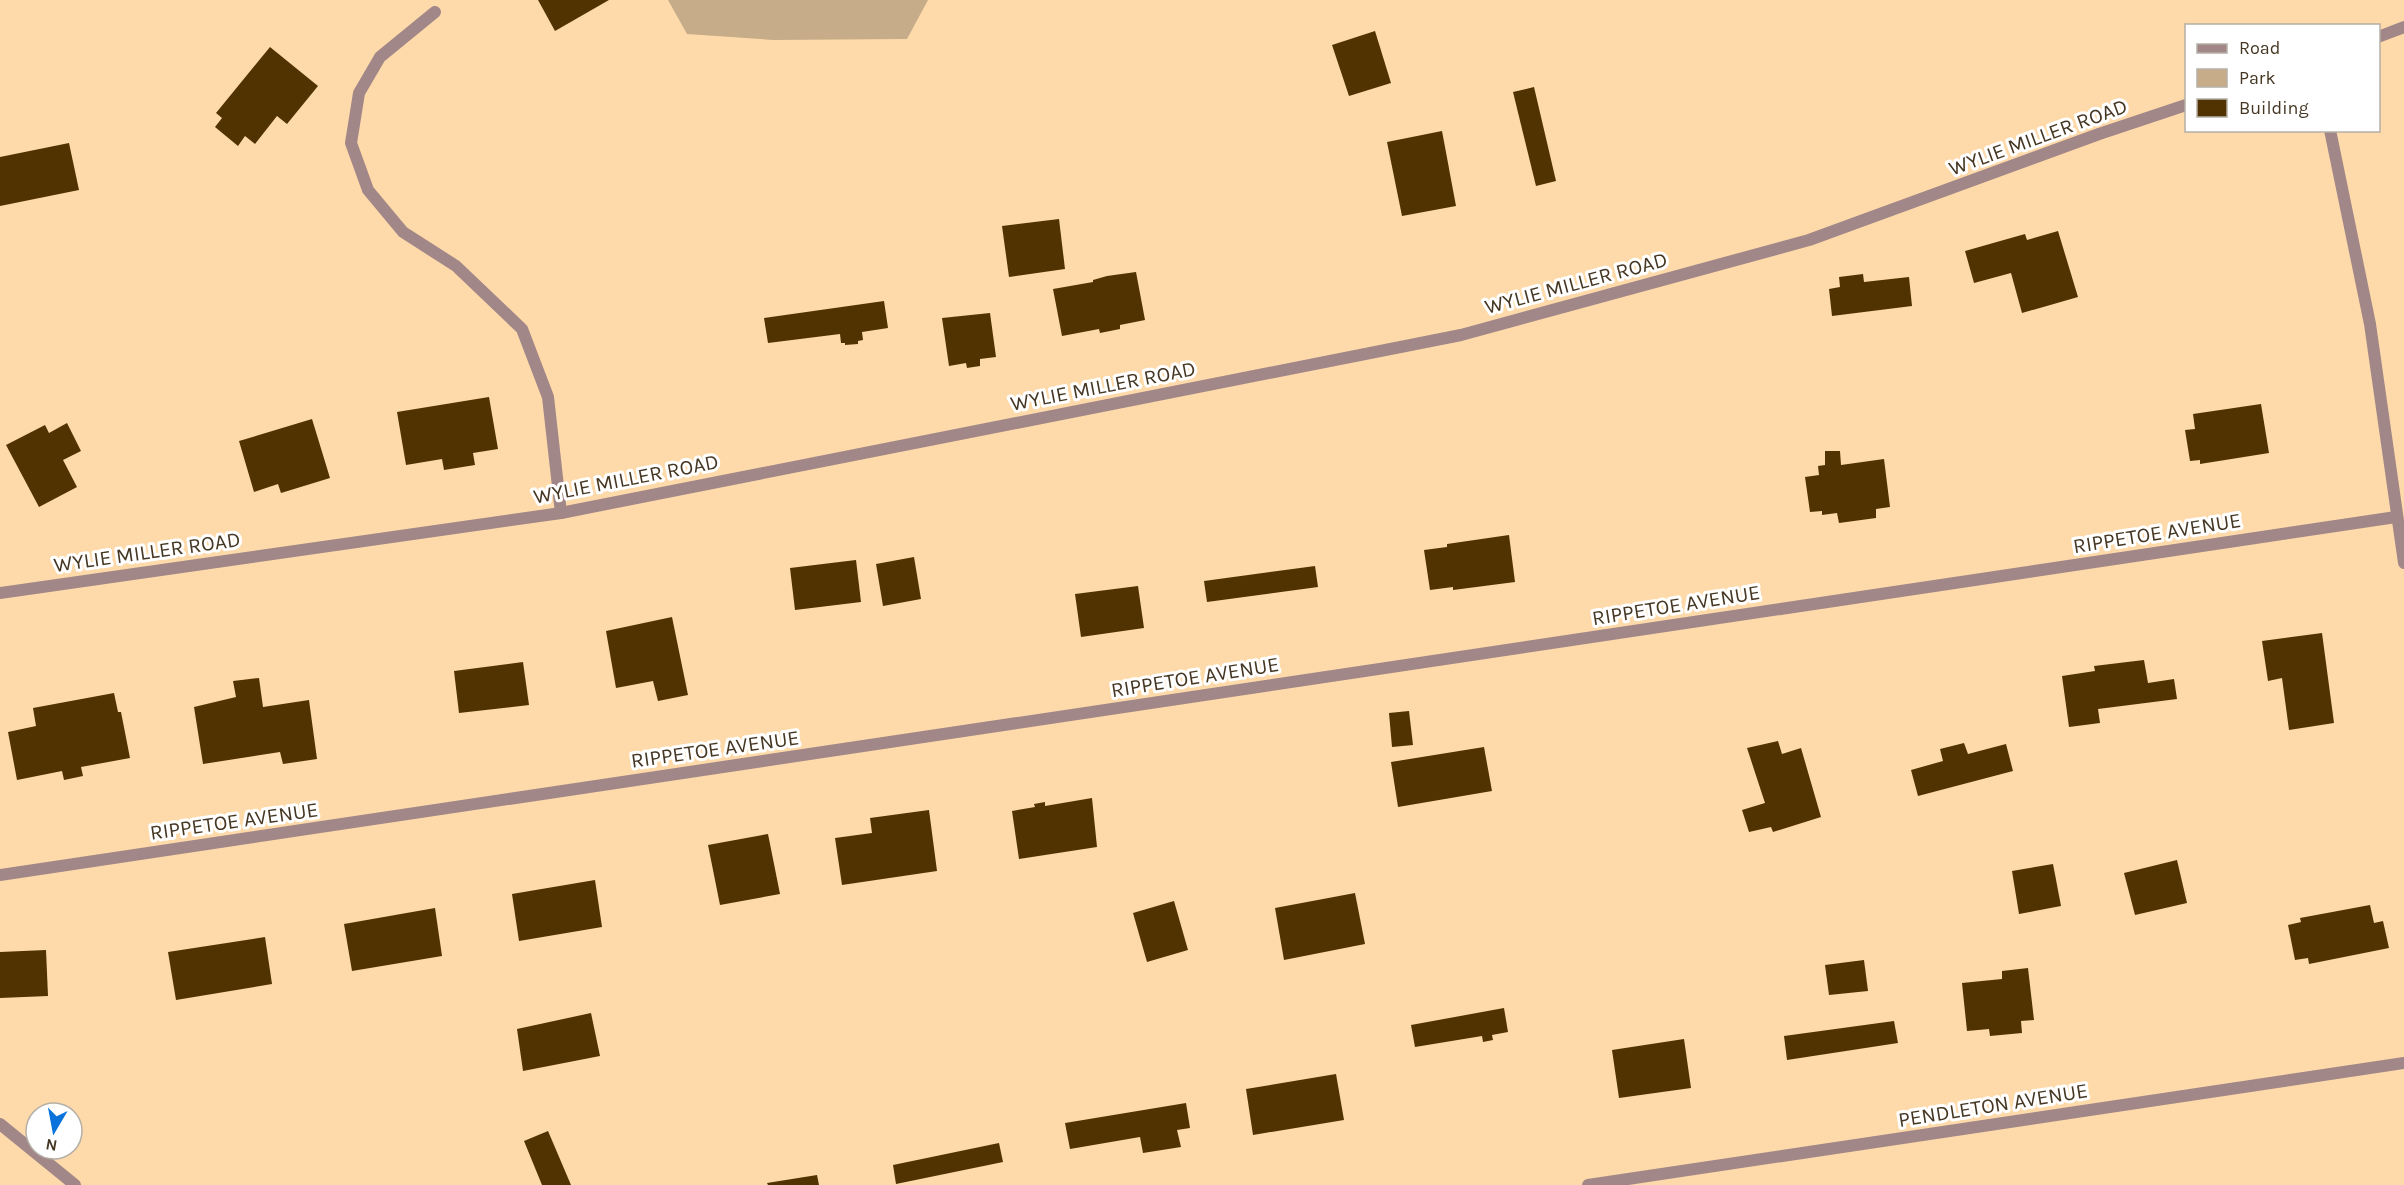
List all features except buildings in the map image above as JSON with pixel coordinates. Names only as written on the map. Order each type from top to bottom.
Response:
[{"type":"street","points":[[435,12],[380,57],[359,93],[351,143],[368,190],[403,232],[456,266],[522,329],[548,398],[561,513]]},
{"type":"street","points":[[2380,37],[2404,27]]},
{"type":"street","name":"WYLIE MILLER ROAD","points":[[0,592],[561,513],[1461,335],[1809,240],[2099,134],[2185,106]]},
{"type":"street","points":[[2330,132],[2370,324],[2404,563]]},
{"type":"street","name":"RIPPETOE AVENUE","points":[[0,875],[2396,517]]},
{"type":"street","name":"PENDLETON AVENUE","points":[[1588,1185],[2404,1063]]},
{"type":"street","points":[[0,1124],[75,1185]]},
{"type":"green space","points":[[668,0],[928,0],[907,39],[773,40],[687,34]]}]
